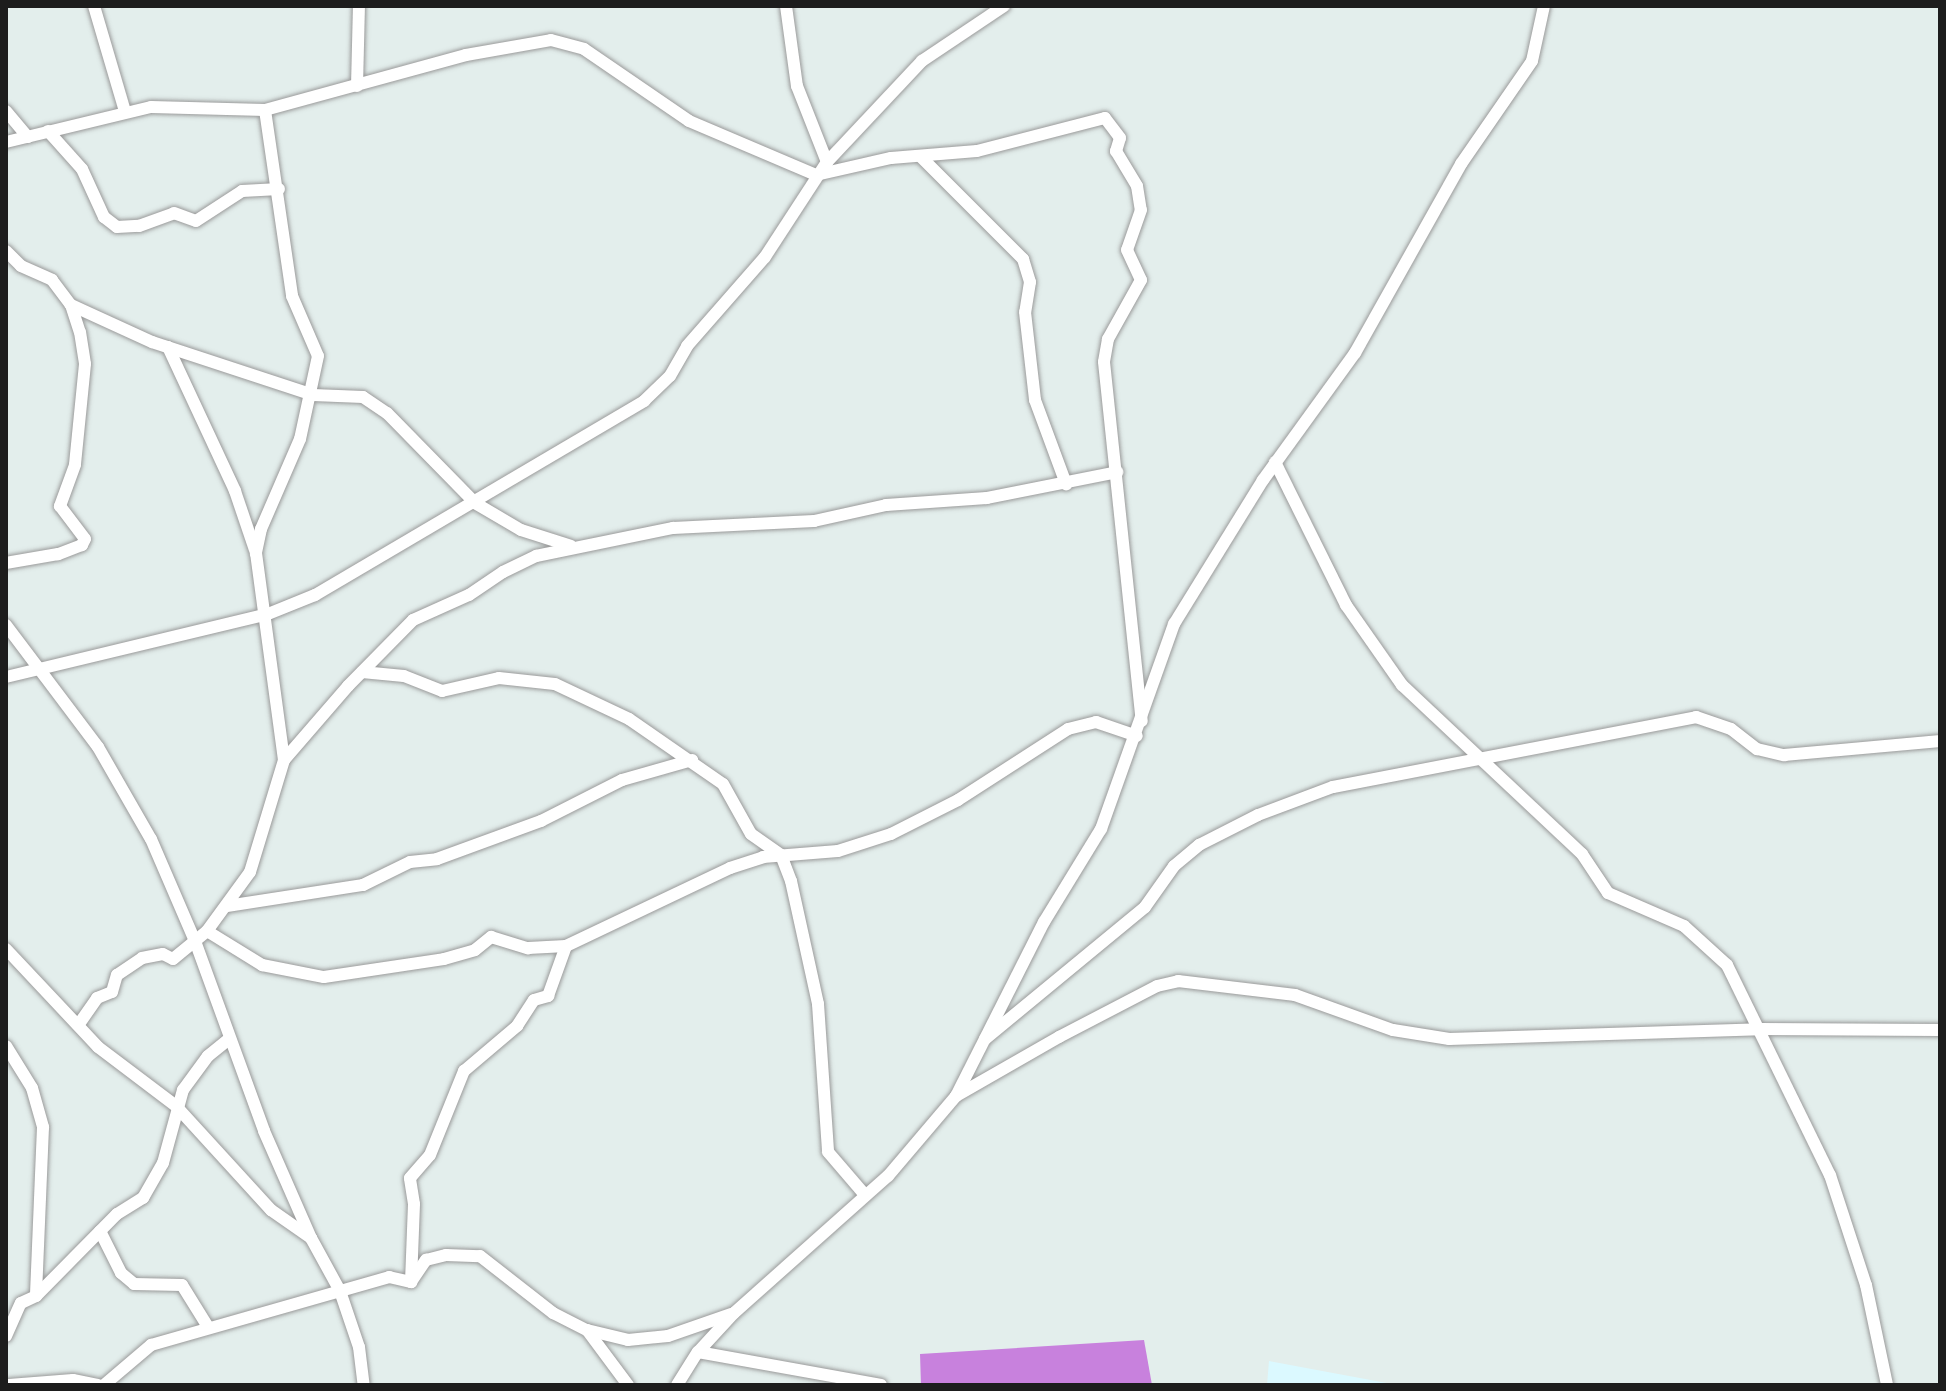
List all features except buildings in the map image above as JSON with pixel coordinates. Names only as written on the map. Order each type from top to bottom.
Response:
[{"type":"street","points":[[94,6],[125,111]]},
{"type":"street","points":[[357,86],[359,6]]},
{"type":"street","points":[[786,6],[797,86],[827,162]]},
{"type":"street","points":[[6,677],[40,666],[268,614],[352,575],[451,511],[475,503],[658,390],[687,346],[765,257],[827,162],[922,61],[986,10],[1004,6]]},
{"type":"street","points":[[956,1096],[980,1043],[1101,829],[1137,736],[1174,624],[1275,462],[1355,353],[1461,164],[1532,61],[1544,6]]},
{"type":"street","points":[[6,142],[151,107],[265,110],[517,43],[570,42],[689,121],[816,175],[920,156],[977,151],[1105,118],[1120,138],[1116,151],[1137,186],[1141,210],[1127,250],[1141,280],[1108,339],[1104,362],[1142,721]]},
{"type":"street","points":[[256,553],[313,395],[318,356],[292,296],[279,189],[265,110]]},
{"type":"street","points":[[6,111],[28,137]]},
{"type":"street","points":[[48,131],[82,169],[104,217],[117,227],[139,226],[174,213],[196,221],[242,191],[279,189]]},
{"type":"street","points":[[920,156],[1023,259],[1030,282],[1025,312],[1035,400],[1066,484]]},
{"type":"street","points":[[6,251],[21,266],[52,280],[71,305],[85,364],[75,465],[60,506],[85,543],[6,563]]},
{"type":"street","points":[[71,305],[168,347],[313,395],[363,397],[387,413],[475,503],[521,530],[573,547]]},
{"type":"street","points":[[79,1024],[97,998],[112,992],[117,975],[142,958],[163,954],[173,959],[207,931],[227,906],[254,863],[284,760],[268,614],[256,553],[235,491],[168,347]]},
{"type":"street","points":[[1275,462],[1346,605],[1383,661],[1421,705],[1589,861],[1608,893],[1684,926],[1713,948],[1760,1029],[1830,1175],[1866,1285],[1887,1385]]},
{"type":"street","points":[[284,760],[413,620],[469,595],[536,556],[706,523],[814,521],[886,505],[987,498],[1117,472]]},
{"type":"street","points":[[6,625],[40,666],[129,795],[195,941],[229,1039],[311,1238],[340,1291],[359,1347],[364,1385]]},
{"type":"street","points":[[362,672],[404,676],[442,691],[499,678],[555,684],[629,719],[723,784],[751,834],[781,855],[816,990],[828,1152],[865,1195]]},
{"type":"street","points":[[980,1043],[1145,907],[1174,866],[1199,845],[1258,815],[1333,787],[1696,717],[1731,729],[1757,749],[1784,755],[1940,741]]},
{"type":"street","points":[[207,931],[262,965],[324,977],[444,959],[475,950],[491,937],[528,948],[566,946],[730,868],[781,855],[838,851],[891,834],[958,800],[1068,729],[1096,722],[1137,736]]},
{"type":"street","points":[[227,906],[352,889],[410,862],[437,859],[541,821],[622,780],[692,760]]},
{"type":"street","points":[[411,1282],[414,1204],[410,1178],[430,1155],[464,1071],[517,1026],[534,1000],[548,996],[566,946]]},
{"type":"street","points":[[6,949],[123,1068],[176,1106],[271,1210],[311,1238]]},
{"type":"street","points":[[677,1385],[698,1352],[734,1313],[865,1195],[956,1096],[1157,986],[1178,981],[1295,995],[1393,1030],[1449,1039],[1760,1029],[1940,1030]]},
{"type":"street","points":[[6,1336],[21,1303],[36,1296],[100,1231],[143,1198],[155,1180],[176,1106],[208,1056],[229,1039]]},
{"type":"street","points":[[6,1046],[32,1088],[43,1127],[36,1296]]},
{"type":"street","points":[[100,1231],[121,1273],[134,1284],[182,1285],[208,1327]]},
{"type":"street","points":[[411,1282],[426,1260],[446,1255],[480,1256],[553,1313],[587,1330],[628,1340],[668,1336],[734,1313]]},
{"type":"street","points":[[9,1385],[73,1380],[101,1385],[151,1345],[389,1277],[411,1282]]},
{"type":"street","points":[[587,1330],[628,1385]]},
{"type":"street","points":[[698,1352],[881,1385]]},
{"type":"shaded area","points":[[1144,1340],[1152,1385],[921,1385],[920,1354]]},
{"type":"shaded area","points":[[1269,1361],[1392,1384],[1392,1385],[1267,1385]]}]
